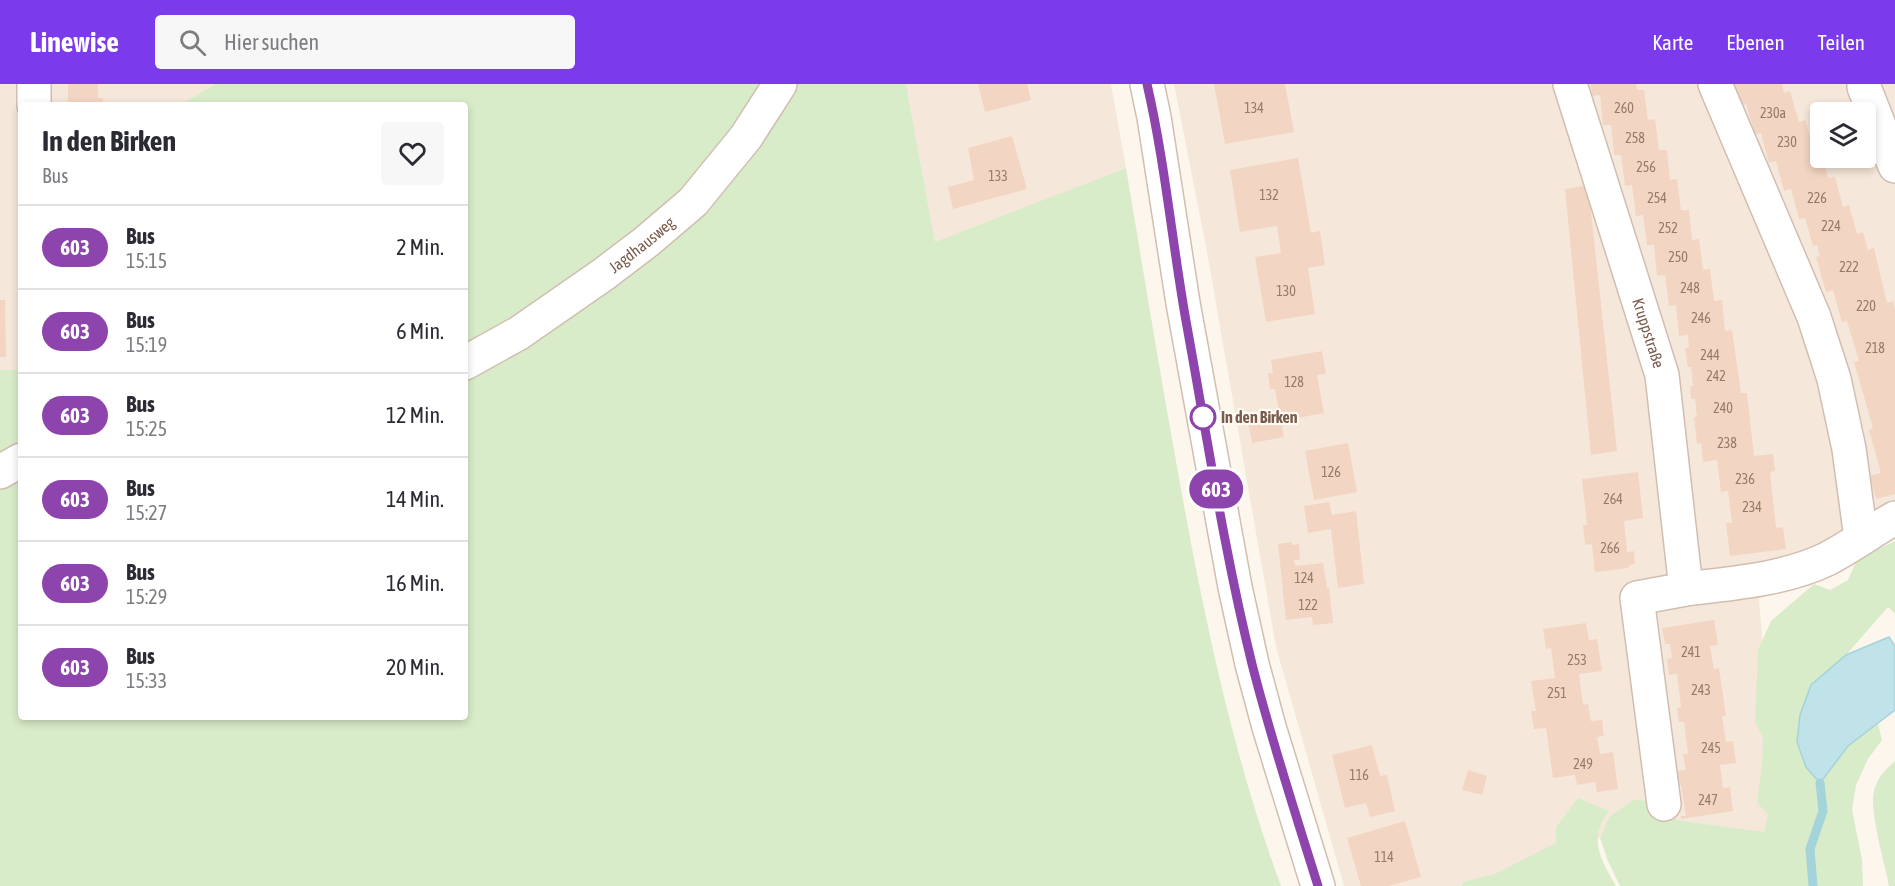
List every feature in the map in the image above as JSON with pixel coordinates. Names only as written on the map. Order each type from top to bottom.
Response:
[{"type":"street","points":[[34,84],[34,102]]},
{"type":"street","name":"Jagdhausweg","points":[[468,361],[519,333],[604,274],[693,202],[746,137],[780,84]]},
{"type":"street","points":[[1147,84],[1183,303],[1235,587],[1269,727],[1318,886]]},
{"type":"street","name":"Kruppstraße","points":[[1570,84],[1662,375],[1686,589]]},
{"type":"street","points":[[1715,84],[1814,317],[1834,379],[1850,449],[1861,538]]},
{"type":"street","points":[[1863,87],[1895,166]]},
{"type":"street","points":[[0,472],[18,462]]},
{"type":"street","points":[[1664,804],[1637,598],[1789,574],[1827,559],[1895,518]]},
{"type":"shaded area","points":[[0,84],[23,84],[21,102],[18,102],[18,369],[0,370]]},
{"type":"shaded area","points":[[45,84],[215,84],[185,102],[45,102]]},
{"type":"shaded area","points":[[906,84],[1111,84],[1126,168],[935,243]]},
{"type":"shaded area","points":[[1174,84],[1895,84],[1895,502],[1821,545],[1756,568],[1783,865],[1654,823],[1554,851],[1563,886],[1344,886],[1276,647],[1207,252]]},
{"type":"green space","points":[[215,84],[906,84],[935,242],[1126,168],[1184,505],[1206,615],[1231,725],[1281,886],[0,886],[0,370],[18,369],[18,720],[468,720],[468,102],[185,102]]},
{"type":"green space","points":[[1895,541],[1895,614],[1888,607],[1846,655],[1811,685],[1800,715],[1797,742],[1806,767],[1820,783],[1848,746],[1878,724],[1882,740],[1868,759],[1856,785],[1852,809],[1862,860],[1863,886],[1620,886],[1600,838],[1609,817],[1633,800],[1651,801],[1659,814],[1682,821],[1764,832],[1768,814],[1757,803],[1763,738],[1755,722],[1758,650],[1771,621],[1814,584],[1830,590],[1848,580],[1857,559]]},
{"type":"green space","points":[[1895,761],[1895,886],[1889,886],[1877,835],[1873,796],[1879,779]]},
{"type":"green space","points":[[1578,798],[1609,811],[1599,830],[1598,839],[1601,858],[1616,886],[1462,886],[1463,882],[1495,874],[1556,843],[1556,827]]},
{"type":"water","points":[[1889,637],[1895,646],[1895,710],[1848,746],[1820,783],[1806,767],[1797,742],[1800,715],[1811,685],[1846,655]]},
{"type":"building","points":[[68,84],[98,84],[98,98],[103,98],[103,102],[68,102]]},
{"type":"building","points":[[978,84],[1027,84],[1031,100],[985,112]]},
{"type":"building","points":[[1214,84],[1285,84],[1294,132],[1225,144]]},
{"type":"building","points":[[1591,84],[1636,84],[1637,90],[1644,90],[1648,120],[1655,119],[1659,150],[1667,150],[1670,180],[1677,179],[1681,210],[1689,210],[1692,240],[1699,239],[1703,270],[1710,269],[1714,301],[1722,300],[1725,331],[1732,330],[1741,393],[1747,393],[1754,456],[1773,454],[1775,471],[1770,472],[1776,528],[1783,527],[1786,549],[1730,556],[1726,523],[1732,523],[1728,491],[1721,492],[1717,460],[1703,462],[1701,443],[1697,444],[1695,399],[1691,399],[1690,386],[1693,386],[1691,367],[1688,367],[1685,348],[1689,348],[1688,335],[1679,336],[1676,305],[1669,306],[1665,275],[1657,276],[1654,245],[1647,245],[1643,215],[1636,216],[1632,185],[1625,186],[1621,155],[1614,155],[1611,125],[1603,125],[1600,95],[1592,96]]},
{"type":"building","points":[[1735,84],[1782,84],[1784,93],[1790,91],[1799,122],[1805,120],[1810,137],[1810,168],[1826,168],[1828,178],[1835,177],[1843,207],[1849,205],[1857,234],[1863,232],[1868,250],[1874,248],[1887,303],[1893,301],[1895,310],[1895,494],[1876,499],[1870,476],[1881,473],[1869,430],[1873,428],[1854,362],[1859,361],[1847,321],[1842,322],[1833,290],[1826,292],[1816,257],[1820,256],[1817,245],[1813,246],[1805,218],[1799,219],[1791,189],[1784,191],[1776,161],[1769,163],[1761,133],[1755,134],[1746,104],[1741,106]]},
{"type":"building","points":[[1012,136],[1027,189],[953,209],[948,187],[974,180],[968,148]]},
{"type":"building","points":[[1298,158],[1311,233],[1320,231],[1325,265],[1308,268],[1315,314],[1266,322],[1255,257],[1281,253],[1277,226],[1240,232],[1230,170]]},
{"type":"building","points":[[1588,185],[1617,451],[1591,455],[1565,189]]},
{"type":"building","points":[[0,300],[5,300],[6,357],[0,357]]},
{"type":"building","points":[[1322,351],[1326,374],[1317,375],[1324,413],[1281,421],[1284,437],[1252,443],[1247,417],[1279,412],[1275,389],[1270,389],[1268,373],[1273,373],[1271,360]]},
{"type":"building","points":[[1348,443],[1357,492],[1314,500],[1305,451]]},
{"type":"building","points":[[1638,472],[1643,518],[1624,521],[1627,552],[1634,551],[1635,564],[1629,565],[1629,568],[1595,572],[1592,544],[1585,545],[1583,525],[1587,525],[1582,479]]},
{"type":"building","points":[[1329,502],[1332,515],[1356,511],[1364,584],[1338,588],[1331,529],[1308,533],[1304,506]]},
{"type":"building","points":[[1292,542],[1292,545],[1299,544],[1300,560],[1294,560],[1295,566],[1323,563],[1327,588],[1329,588],[1333,623],[1313,625],[1312,617],[1286,620],[1278,544]]},
{"type":"building","points":[[1714,620],[1718,645],[1710,646],[1714,669],[1719,668],[1726,716],[1722,716],[1726,742],[1733,741],[1736,763],[1720,765],[1723,788],[1730,787],[1733,811],[1681,819],[1681,816],[1686,816],[1681,785],[1677,786],[1675,771],[1686,770],[1683,754],[1688,754],[1684,722],[1679,722],[1677,708],[1681,707],[1677,674],[1669,675],[1667,659],[1672,658],[1670,644],[1665,644],[1662,628]]},
{"type":"building","points":[[1586,623],[1589,640],[1597,639],[1602,671],[1579,674],[1583,705],[1588,704],[1591,721],[1602,720],[1604,736],[1597,737],[1600,754],[1613,752],[1618,789],[1597,792],[1595,782],[1577,785],[1575,775],[1553,778],[1546,728],[1534,729],[1531,711],[1536,711],[1531,681],[1555,678],[1551,648],[1546,649],[1543,629]]},
{"type":"building","points":[[1372,745],[1380,776],[1387,775],[1395,811],[1370,817],[1366,803],[1345,808],[1332,755]]},
{"type":"building","points":[[1468,770],[1487,776],[1482,795],[1462,790]]},
{"type":"building","points":[[1405,821],[1421,877],[1388,886],[1361,886],[1347,838]]},
{"type":"waterway","points":[[1813,886],[1810,849],[1823,811],[1820,783]]},
{"type":"bus line","name":"603","points":[[1147,84],[1183,303],[1235,587],[1269,727],[1318,886]]},
{"type":"place","name":"In den Birken","points":[[1203,417]]}]
